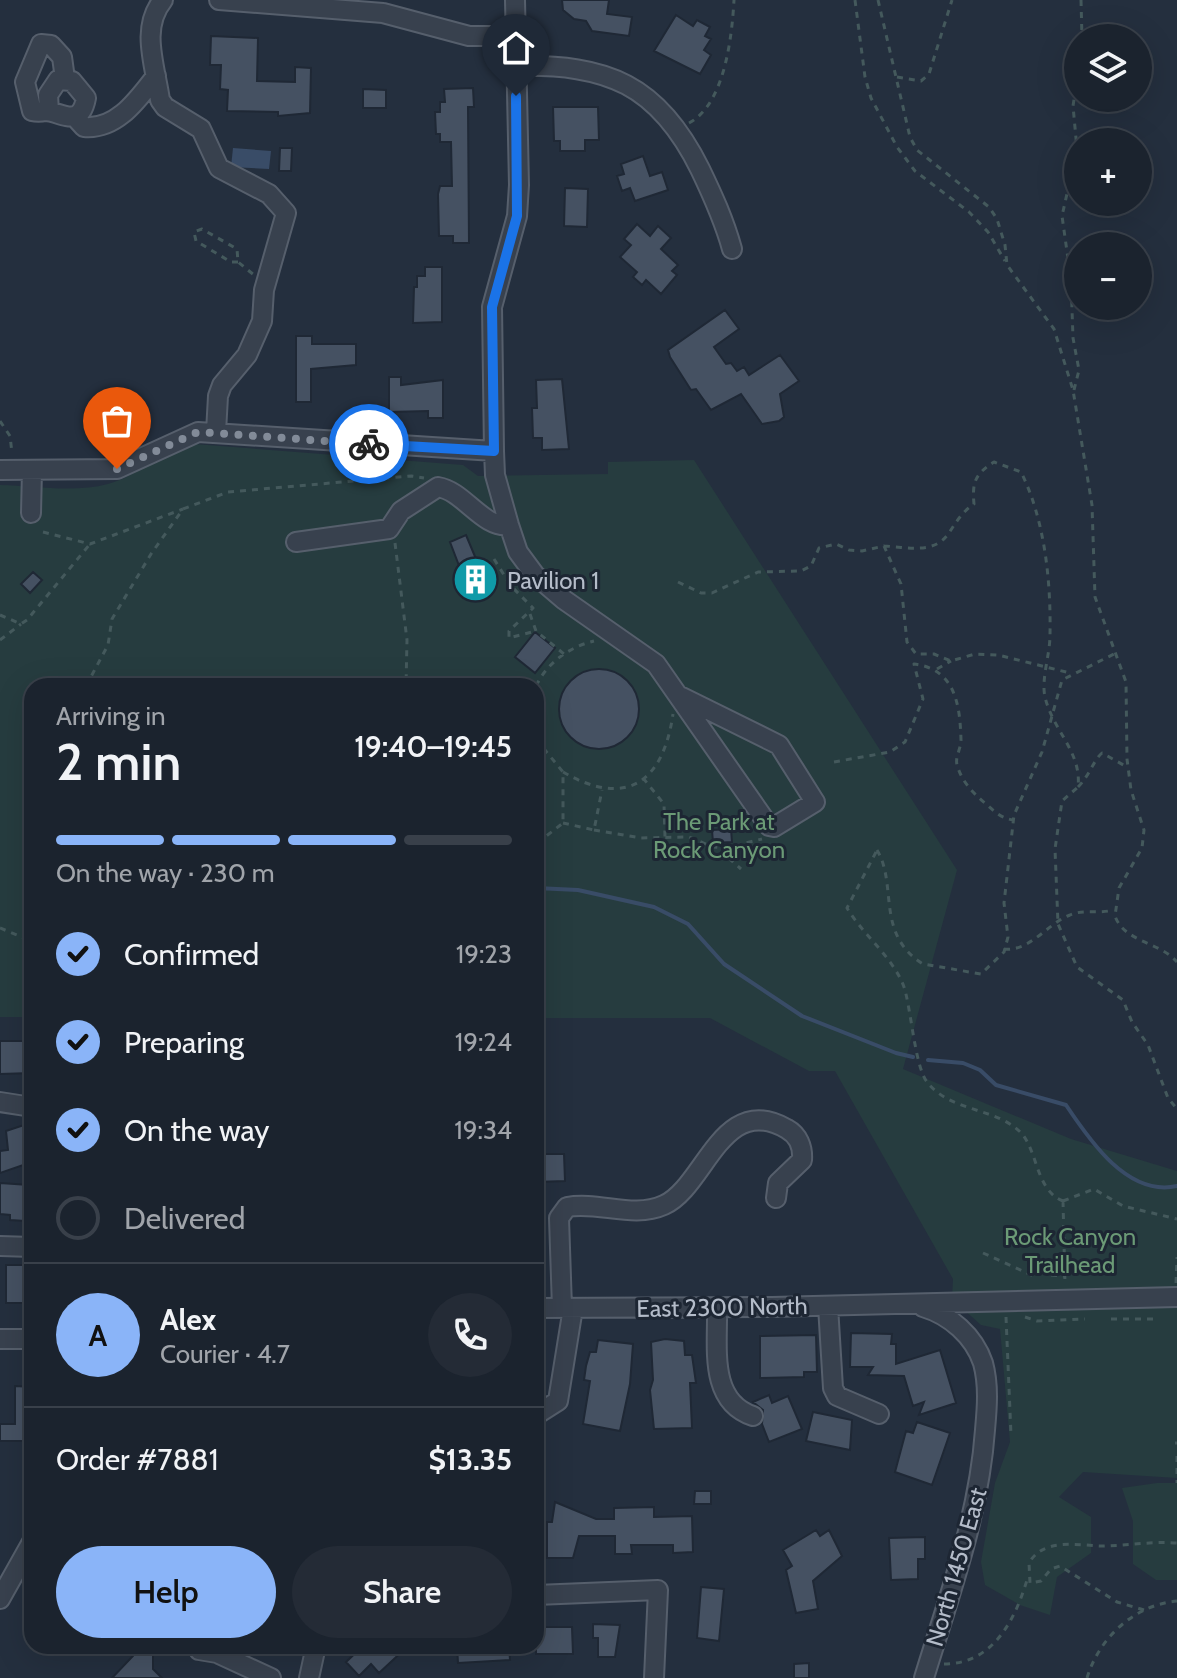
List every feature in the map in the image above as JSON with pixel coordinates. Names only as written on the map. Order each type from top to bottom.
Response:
[{"type":"street","points":[[163,0],[151,14],[149,26],[160,100],[165,107],[201,129],[219,168],[269,194],[286,213],[266,286],[258,336],[218,396],[216,432]]},
{"type":"street","points":[[219,0],[383,13],[469,36],[515,36]]},
{"type":"street","points":[[515,0],[517,216],[492,307],[495,475],[518,552],[535,575],[563,599],[656,664],[679,703],[769,826],[774,827],[815,802],[779,745],[679,703]]},
{"type":"street","points":[[49,111],[48,95],[52,85],[65,79],[80,86],[86,98],[81,111],[74,116],[59,118],[49,111],[32,111],[25,82],[41,44],[51,45],[62,57],[65,79]]},
{"type":"street","points":[[516,66],[558,65],[602,75],[642,95],[679,129],[723,216],[732,249]]},
{"type":"street","points":[[74,116],[84,127],[110,123],[133,105],[156,76]]},
{"type":"street","points":[[6,470],[117,469],[198,432],[494,451]]},
{"type":"street","points":[[31,513],[32,470]]},
{"type":"street","points":[[296,542],[392,528],[401,511],[435,488],[449,490],[498,525],[509,525]]},
{"type":"street","points":[[0,1102],[24,1106]]},
{"type":"street","points":[[544,1410],[558,1401],[568,1308],[559,1218],[567,1207],[579,1205],[621,1210],[663,1206],[679,1196],[719,1140],[751,1123],[783,1127],[801,1144],[802,1160],[778,1183],[776,1198]]},
{"type":"street","points":[[0,1246],[24,1247]]},
{"type":"street","name":"East 2300 North","points":[[544,1308],[908,1305],[1045,1298],[1174,1298]]},
{"type":"street","name":"North 1450 East","points":[[908,1305],[940,1314],[965,1334],[980,1357],[986,1386],[978,1492],[924,1678]]},
{"type":"street","points":[[828,1306],[833,1388],[837,1396],[879,1414]]},
{"type":"street","points":[[717,1307],[720,1385],[732,1406],[753,1416]]},
{"type":"street","points":[[0,1339],[24,1339]]},
{"type":"street","points":[[0,1599],[24,1556]]},
{"type":"street","points":[[544,1595],[658,1590],[654,1678]]},
{"type":"street","points":[[219,1654],[271,1678]]},
{"type":"street","points":[[309,1678],[314,1654]]},
{"type":"path","points":[[679,129],[695,120],[707,106],[726,66],[734,0]]},
{"type":"path","points":[[855,0],[865,77],[871,98],[897,147],[915,171],[969,212],[988,232],[1007,265],[1054,329],[1073,390],[1092,505],[1095,597],[1126,682],[1128,768],[1144,840],[1119,888],[1115,909],[1117,922],[1124,932],[1168,952],[1177,962]]},
{"type":"path","points":[[878,0],[902,115],[917,150],[989,207],[1001,229],[1007,265]]},
{"type":"path","points":[[896,76],[921,81],[929,74],[952,0]]},
{"type":"path","points":[[1081,0],[1082,24]]},
{"type":"path","points":[[1073,390],[1079,370],[1073,338],[1071,280],[1062,216],[1077,149],[1074,112]]},
{"type":"path","points":[[238,262],[237,249],[202,229],[194,232],[196,241],[231,262],[238,262],[266,286]]},
{"type":"path","points":[[0,421],[10,436],[6,470]]},
{"type":"path","points":[[678,582],[701,593],[712,593],[758,572],[801,571],[811,566],[819,548],[828,544],[849,550],[884,546],[920,550],[943,542],[965,510],[974,504],[972,486],[978,472],[994,462],[1021,472],[1030,490],[1044,548],[1050,636],[1045,696],[1066,745],[1074,752],[1080,771],[1078,787]]},
{"type":"path","points":[[0,640],[41,606],[90,544],[228,492],[411,476],[429,480],[435,488]]},
{"type":"path","points":[[90,678],[108,645],[112,619],[151,554],[183,509]]},
{"type":"path","points":[[392,528],[407,640],[406,678]]},
{"type":"path","points":[[43,532],[90,544]]},
{"type":"path","points":[[884,546],[901,584],[907,642],[916,654],[934,654],[951,661]]},
{"type":"path","points":[[494,559],[511,586],[531,604],[530,614],[536,631],[564,654]]},
{"type":"path","points":[[530,614],[508,636],[516,639],[536,631]]},
{"type":"path","points":[[0,615],[21,624]]},
{"type":"path","points":[[539,678],[572,648],[602,640]]},
{"type":"path","points":[[937,669],[975,654],[998,655],[1070,673]]},
{"type":"path","points":[[1065,1288],[1063,1201],[1041,1180],[1032,1149],[1019,1131],[949,1101],[925,1081],[904,989],[877,945],[847,908],[877,850],[884,862],[891,921],[915,959],[981,974],[1004,949],[1008,937],[1004,903],[1013,820],[1042,752],[1062,680],[1070,673],[1114,654]]},
{"type":"path","points":[[834,762],[890,752],[905,742],[923,699],[914,664],[937,669],[952,687],[958,706],[962,743],[956,759],[966,786],[1003,818],[1013,820]]},
{"type":"path","points":[[544,749],[563,772],[602,790],[622,791],[643,778],[663,753],[679,703]]},
{"type":"path","points":[[1128,768],[1102,753],[1096,758],[1092,773],[1062,801],[1055,849],[1058,924],[1077,967],[1123,1000],[1132,1022],[1148,1045],[1168,1098],[1177,1109]]},
{"type":"path","points":[[563,772],[563,823]]},
{"type":"path","points":[[643,778],[664,804],[665,837]]},
{"type":"path","points":[[594,830],[602,790]]},
{"type":"path","points":[[563,823],[628,837],[689,837],[713,847],[725,848],[762,839]]},
{"type":"path","points":[[544,838],[563,823]]},
{"type":"path","points":[[725,848],[725,855],[741,869]]},
{"type":"path","points":[[1004,949],[1012,950],[1069,915],[1115,909]]},
{"type":"path","points":[[0,928],[24,938]]},
{"type":"path","points":[[1063,1201],[1094,1189],[1123,1206],[1177,1219]]},
{"type":"path","points":[[983,1253],[1036,1277]]},
{"type":"path","points":[[1174,1298],[1177,1257]]},
{"type":"path","points":[[1051,1275],[1064,1276]]},
{"type":"path","points":[[1011,1435],[1003,1321],[1017,1315],[1037,1321],[1085,1319]]},
{"type":"path","points":[[1111,1319],[1156,1319]]},
{"type":"path","points":[[1177,1456],[1177,1483]]},
{"type":"path","points":[[930,1659],[958,1664],[991,1646],[1013,1619],[1034,1556],[1062,1544],[1177,1543]]},
{"type":"path","points":[[1028,1576],[1030,1583],[1038,1583],[1060,1566],[1117,1602],[1144,1610]]},
{"type":"path","points":[[1087,1678],[1104,1642],[1144,1610],[1177,1601]]},
{"type":"green space","name":"The Park at Rock Canyon","points":[[194,444],[463,465],[478,476],[608,474],[608,462],[694,460],[957,870],[903,1069],[1071,1139],[1177,1171],[1177,1478],[1083,1472],[1059,1497],[1091,1517],[1091,1553],[1057,1577],[1050,1615],[1020,1605],[985,1585],[981,1562],[995,1483],[1010,1442],[1000,1329],[981,1325],[952,1299],[953,1279],[835,1071],[809,1071],[710,1018],[544,1018],[544,678],[24,678],[24,1017],[0,1017],[0,485],[68,489],[95,487],[130,475],[182,447]]},
{"type":"green space","points":[[1177,1483],[1177,1580],[1156,1580],[1133,1564],[1133,1521],[1122,1488]]},
{"type":"water","points":[[233,148],[271,151],[269,169],[231,167]]},
{"type":"building","points":[[562,0],[609,0],[607,14],[632,17],[629,36],[592,31],[586,21],[574,19],[563,10]]},
{"type":"building","points":[[676,15],[693,26],[697,20],[710,27],[705,36],[711,39],[704,50],[711,55],[700,74],[654,51]]},
{"type":"building","points":[[211,36],[258,38],[257,81],[295,82],[295,67],[311,68],[310,113],[278,116],[278,112],[227,111],[228,90],[220,89],[221,65],[210,65]]},
{"type":"building","points":[[473,88],[474,107],[468,107],[469,243],[453,243],[453,236],[439,236],[440,186],[452,186],[451,142],[440,142],[440,134],[436,134],[435,112],[440,112],[440,102],[445,102],[444,89]]},
{"type":"building","points":[[363,89],[386,90],[386,108],[363,108]]},
{"type":"building","points":[[553,107],[598,107],[599,140],[585,140],[585,151],[560,151],[560,141],[554,141]]},
{"type":"building","points":[[280,148],[292,148],[291,171],[279,171]]},
{"type":"building","points":[[643,156],[650,176],[662,172],[668,190],[635,201],[630,188],[622,191],[617,176],[624,174],[621,164]]},
{"type":"building","points":[[565,188],[588,189],[587,227],[564,226]]},
{"type":"building","points":[[637,224],[650,236],[658,226],[671,238],[661,249],[678,265],[672,271],[677,275],[661,294],[646,280],[642,285],[633,277],[637,272],[620,257],[631,245],[624,239]]},
{"type":"building","points":[[425,267],[442,267],[442,322],[413,323],[414,287],[417,287],[417,276],[425,276]]},
{"type":"building","points":[[725,310],[739,329],[714,347],[726,364],[731,363],[737,371],[744,367],[749,375],[780,355],[799,381],[780,394],[784,417],[779,421],[762,424],[741,394],[711,410],[696,389],[691,390],[670,357],[668,350]]},
{"type":"building","points":[[296,336],[312,336],[312,344],[356,344],[356,365],[311,369],[311,402],[296,402]]},
{"type":"building","points":[[389,377],[401,377],[401,385],[443,380],[443,418],[428,418],[428,411],[389,412]]},
{"type":"building","points":[[562,379],[569,449],[542,450],[542,438],[533,438],[532,408],[537,408],[536,380]]},
{"type":"building","points":[[466,535],[489,590],[471,597],[450,542]]},
{"type":"building","points":[[33,572],[42,580],[30,593],[21,584]]},
{"type":"building","points":[[535,632],[555,648],[535,673],[515,657]]},
{"type":"building","points":[[599,669],[614,672],[627,681],[636,694],[639,709],[636,724],[627,737],[614,746],[599,749],[584,746],[571,737],[562,724],[559,709],[562,694],[571,681],[584,672]]},
{"type":"building","points":[[731,829],[732,842],[713,843],[712,830]]},
{"type":"building","points":[[0,1041],[24,1041],[24,1073],[0,1074]]},
{"type":"building","points":[[24,1125],[24,1165],[0,1173],[0,1151],[8,1150],[6,1131]]},
{"type":"building","points":[[544,1154],[564,1154],[565,1181],[544,1182]]},
{"type":"building","points":[[0,1183],[24,1185],[24,1221],[10,1220],[10,1215],[0,1214]]},
{"type":"building","points":[[6,1265],[24,1265],[24,1303],[6,1303]]},
{"type":"building","points":[[851,1333],[892,1334],[891,1344],[896,1344],[896,1364],[940,1350],[956,1403],[919,1415],[924,1402],[913,1406],[904,1376],[868,1375],[873,1367],[850,1367]]},
{"type":"building","points":[[816,1335],[817,1372],[804,1372],[804,1377],[760,1378],[760,1336]]},
{"type":"building","points":[[665,1339],[684,1341],[685,1355],[692,1355],[696,1383],[690,1383],[692,1428],[654,1429],[650,1390],[653,1380],[651,1342]]},
{"type":"building","points":[[598,1340],[633,1344],[630,1384],[620,1431],[583,1424],[590,1381],[584,1380],[586,1366],[590,1352],[596,1352]]},
{"type":"building","points":[[15,1386],[24,1387],[24,1441],[0,1441],[0,1424],[15,1424]]},
{"type":"building","points":[[769,1395],[772,1403],[788,1396],[802,1429],[769,1442],[762,1424],[763,1410],[753,1402]]},
{"type":"building","points":[[813,1412],[852,1420],[850,1450],[806,1441]]},
{"type":"building","points":[[917,1422],[950,1433],[932,1485],[895,1472],[906,1431],[913,1433]]},
{"type":"building","points":[[695,1491],[711,1491],[711,1504],[694,1504]]},
{"type":"building","points":[[555,1502],[596,1519],[614,1519],[614,1508],[654,1507],[654,1517],[692,1516],[693,1552],[673,1553],[673,1545],[631,1545],[632,1554],[615,1554],[615,1536],[579,1536],[573,1558],[547,1558],[547,1522],[552,1522]]},
{"type":"building","points":[[816,1530],[820,1536],[829,1530],[842,1556],[813,1581],[818,1609],[796,1613],[786,1570],[792,1566],[783,1550]]},
{"type":"building","points":[[925,1537],[925,1559],[918,1559],[918,1579],[891,1580],[889,1538]]},
{"type":"building","points":[[701,1587],[724,1589],[719,1641],[697,1638]]},
{"type":"building","points":[[593,1624],[620,1625],[615,1657],[598,1657],[598,1638],[593,1638]]},
{"type":"building","points":[[544,1627],[572,1627],[573,1654],[544,1654]]},
{"type":"building","points":[[153,1654],[153,1669],[162,1678],[112,1678],[133,1656]]},
{"type":"building","points":[[354,1654],[399,1654],[379,1673],[371,1664],[359,1676],[346,1662]]},
{"type":"building","points":[[457,1654],[510,1654],[510,1660],[458,1663]]},
{"type":"building","points":[[809,1663],[809,1678],[794,1678],[794,1664]]},
{"type":"waterway","points":[[544,888],[578,890],[654,907],[688,924],[724,964],[802,1016],[913,1057]]},
{"type":"waterway","points":[[928,1060],[963,1063],[980,1070],[996,1085],[1066,1105],[1099,1149],[1127,1175],[1159,1187],[1177,1186]]},
{"type":"way so far","points":[[117,469],[198,432],[225,431],[273,439],[369,444]]},
{"type":"place","name":"Pavilion 1","points":[[476,580]]},
{"type":"route","points":[[369,444],[494,451],[492,307],[517,216],[516,96]]},
{"type":"park label","name":"Rock Canyon Trailhead","points":[[1070,1250]]}]
